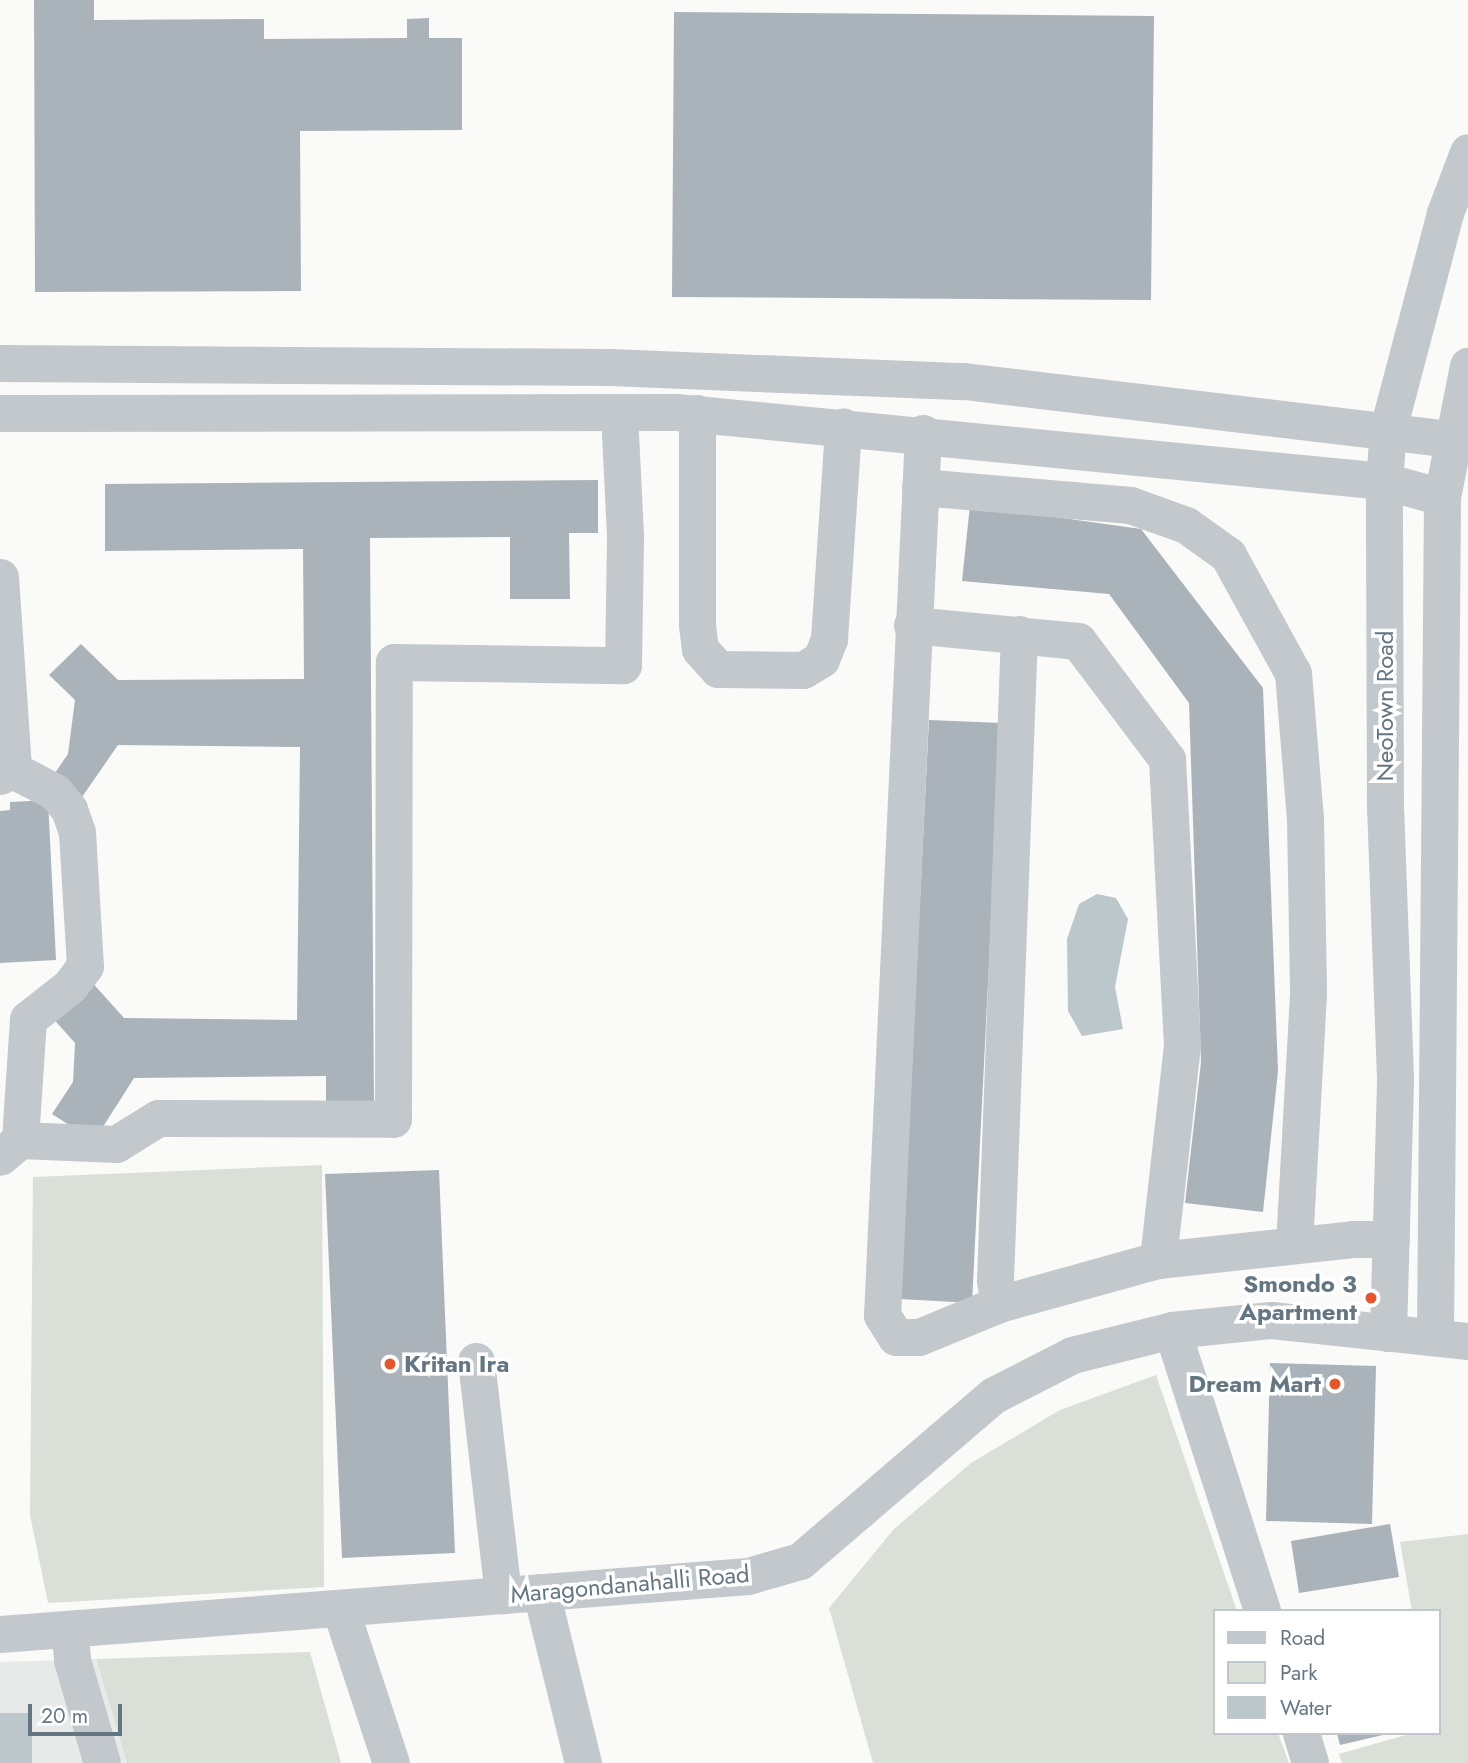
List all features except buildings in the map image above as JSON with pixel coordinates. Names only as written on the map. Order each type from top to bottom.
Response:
[{"type":"street","name":"NeoTown Road","points":[[1388,1333],[1395,1079],[1385,810],[1384,481],[1388,429],[1445,213],[1468,152]]},
{"type":"street","points":[[0,363],[609,367],[964,381],[1388,429],[1453,439]]},
{"type":"street","points":[[1452,1339],[1454,724],[1442,497],[1468,366]]},
{"type":"street","points":[[1,600],[6,773],[55,792],[77,832],[85,965],[70,986],[14,1012],[10,1148],[116,1144],[158,1118],[393,1119],[394,662],[623,665],[625,535],[619,412]]},
{"type":"street","points":[[0,414],[697,413],[923,433],[1384,481],[1442,497]]},
{"type":"street","points":[[697,413],[697,625],[700,649],[718,669],[803,670],[821,659],[829,639],[843,426]]},
{"type":"street","points":[[923,433],[882,1315],[896,1337],[919,1337],[999,1304],[1158,1260],[1353,1238],[1391,1255]]},
{"type":"street","points":[[920,479],[1130,505],[1186,525],[1228,555],[1293,673],[1305,818],[1308,994],[1294,1244]]},
{"type":"street","points":[[912,625],[1078,641],[1167,759],[1182,1045],[1158,1260]]},
{"type":"street","points":[[999,1304],[995,1280],[1019,634]]},
{"type":"street","name":"Maragondanahalli Road","points":[[0,1634],[748,1576],[800,1561],[994,1395],[1072,1354],[1172,1330],[1271,1320],[1452,1339]]},
{"type":"street","points":[[1172,1330],[1261,1609]]},
{"type":"street","points":[[476,1361],[503,1595]]},
{"type":"street","points":[[541,1592],[583,1763]]},
{"type":"street","points":[[340,1608],[391,1763]]},
{"type":"street","points":[[69,1629],[72,1660],[102,1763]]},
{"type":"street","points":[[1302,1735],[1310,1763]]},
{"type":"shaded area","points":[[96,1659],[127,1763],[0,1763],[0,1662]]},
{"type":"green space","points":[[322,1165],[324,1587],[48,1603],[30,1515],[33,1177]]},
{"type":"green space","points":[[1156,1375],[1236,1609],[1212,1609],[1212,1735],[1279,1735],[1289,1763],[873,1763],[829,1608],[894,1529],[971,1463],[1060,1410]]},
{"type":"green space","points":[[1468,1534],[1468,1763],[1342,1763],[1339,1754],[1406,1735],[1440,1735],[1440,1609],[1412,1609],[1400,1542]]},
{"type":"green space","points":[[310,1652],[341,1763],[127,1763],[96,1659]]},
{"type":"water","points":[[1097,894],[1116,898],[1128,919],[1115,987],[1123,1029],[1082,1036],[1068,1011],[1067,939],[1079,904]]},
{"type":"water","points":[[0,1713],[32,1713],[32,1763],[0,1763]]},
{"type":"place","name":"Smondo 3 Apartment","points":[[1371,1298]]},
{"type":"place","name":"Kritan Ira","points":[[390,1364]]},
{"type":"place","name":"Dream Mart","points":[[1335,1384]]}]
